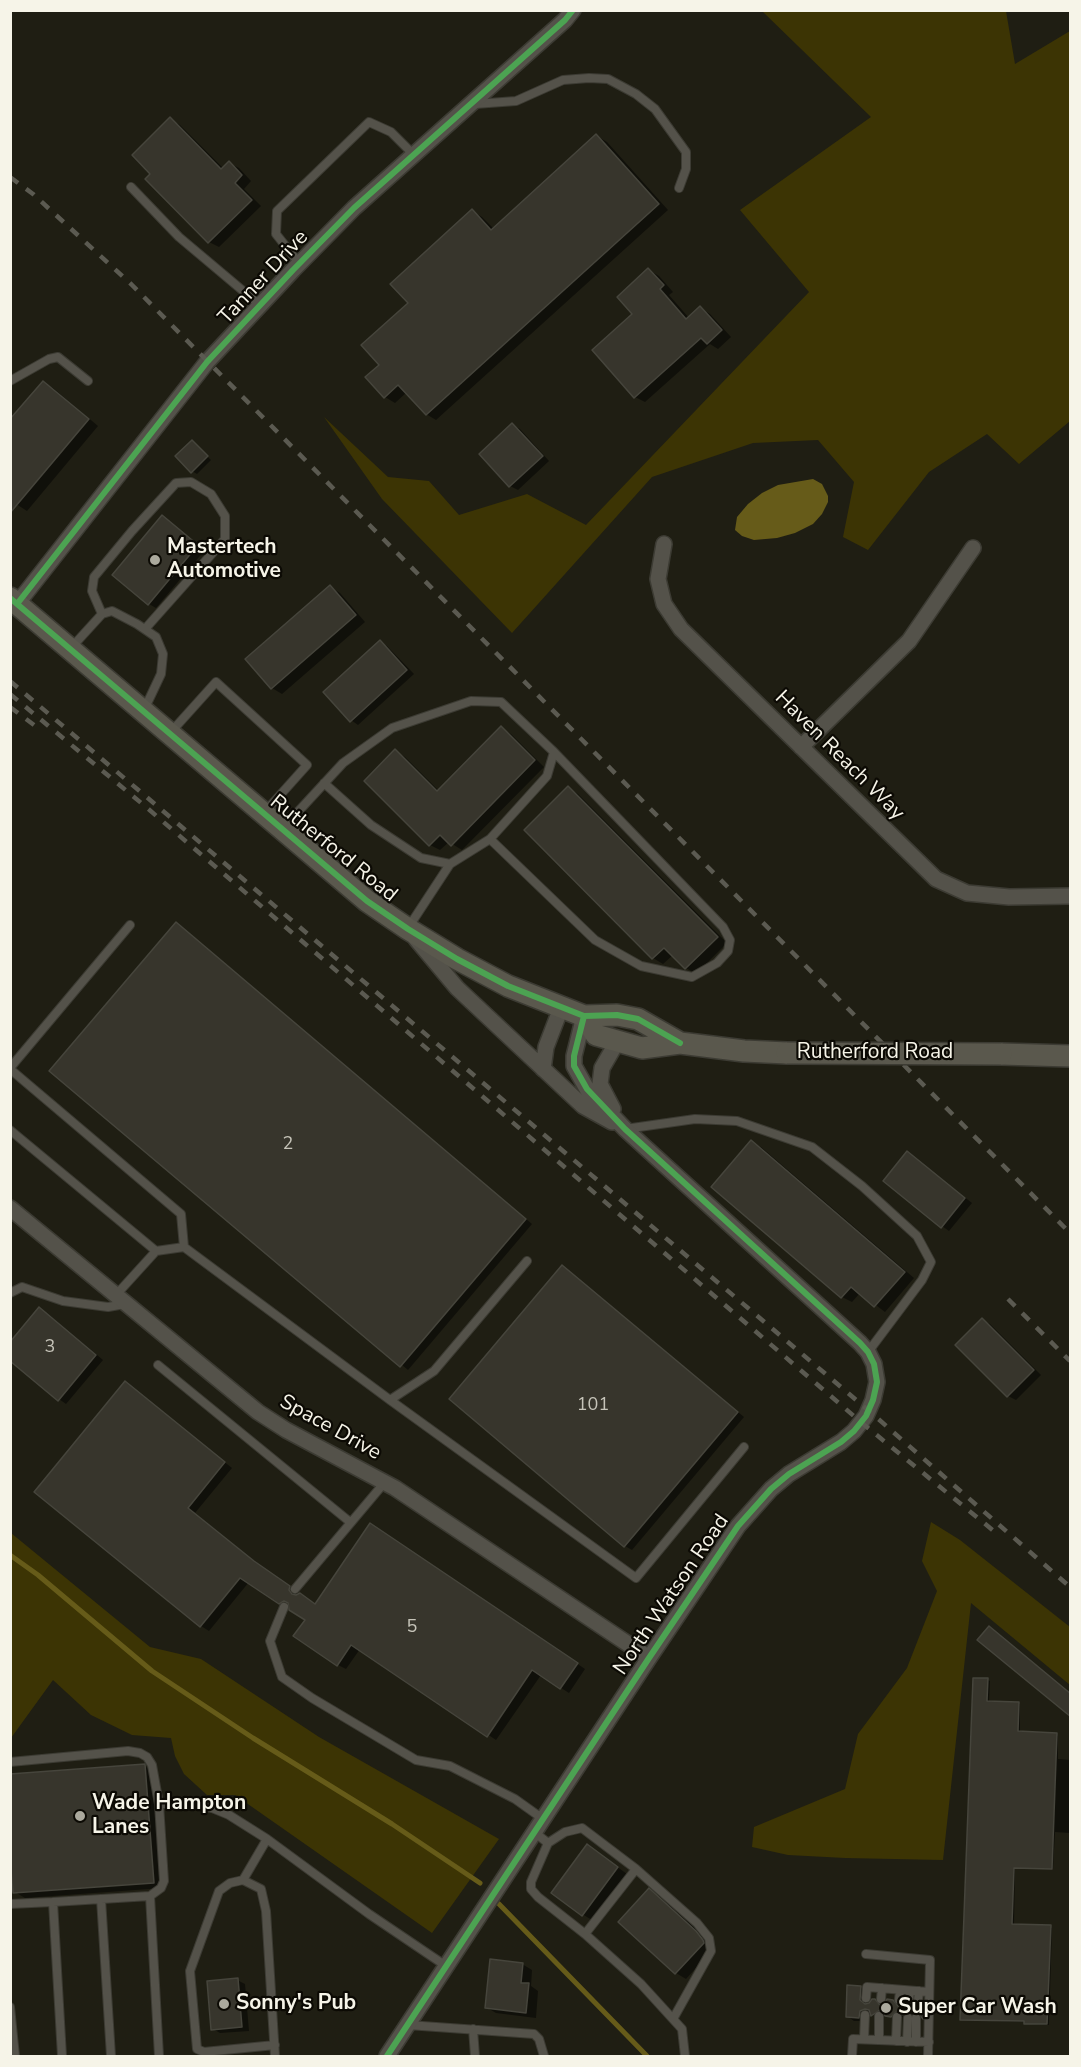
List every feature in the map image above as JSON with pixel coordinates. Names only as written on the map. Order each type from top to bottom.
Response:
[{"type":"street","name":"Tanner Drive","points":[[14,601],[207,362],[299,263],[354,208],[566,20],[573,10]]},
{"type":"street","name":"Haven Reach Way","points":[[664,544],[658,579],[664,604],[681,629],[936,879],[967,893],[1009,897],[1071,896]]},
{"type":"street","points":[[801,747],[909,641],[973,548]]},
{"type":"street","name":"Rutherford Road","points":[[14,601],[367,901],[408,929],[508,986],[584,1016],[617,1015],[638,1019],[680,1043]]},
{"type":"street","points":[[408,929],[457,988],[583,1106],[626,1129]]},
{"type":"street","points":[[543,1069],[546,1047],[561,1008]]},
{"type":"street","name":"Rutherford Road","points":[[584,1016],[596,1035],[642,1048],[680,1043],[744,1051],[787,1053],[1071,1056]]},
{"type":"street","points":[[584,1016],[574,1056],[574,1066],[587,1089],[626,1129],[868,1352]]},
{"type":"street","points":[[617,1042],[602,1068],[600,1084],[606,1098],[626,1129]]},
{"type":"street","name":"Space Drive","points":[[10,1208],[258,1412],[286,1430],[385,1482],[649,1658]]},
{"type":"street","name":"North Watson Road","points":[[387,2056],[649,1658],[748,1513],[789,1474],[841,1442],[862,1423],[873,1400],[877,1382],[874,1364],[868,1352]]},
{"type":"lane","points":[[470,105],[516,100],[563,81],[589,78],[608,79],[636,94],[655,109],[686,152],[686,169],[679,188]]},
{"type":"lane","points":[[299,263],[276,234],[277,211],[369,122],[391,132],[414,155]]},
{"type":"lane","points":[[131,187],[179,237],[261,306]]},
{"type":"lane","points":[[10,381],[49,359],[58,357],[88,381]]},
{"type":"lane","points":[[102,614],[92,591],[94,577],[176,483],[191,482],[211,494],[225,516],[225,539],[146,629]]},
{"type":"lane","points":[[70,649],[102,614],[112,611],[146,629],[156,637],[163,654],[161,674],[143,711]]},
{"type":"lane","points":[[170,734],[216,682],[307,765],[263,813]]},
{"type":"lane","points":[[282,829],[343,763],[392,728],[471,701],[501,702],[554,752],[723,927],[730,940],[728,951],[717,963],[692,977],[641,966],[595,940],[490,839]]},
{"type":"lane","points":[[408,929],[450,864],[490,839],[547,776],[554,752]]},
{"type":"lane","points":[[324,783],[371,825],[421,858],[450,864]]},
{"type":"lane","points":[[129,925],[10,1069],[181,1214],[184,1247]]},
{"type":"lane","points":[[626,1129],[695,1119],[737,1121],[812,1148],[862,1186],[917,1236],[931,1262],[922,1280],[868,1352]]},
{"type":"lane","points":[[10,1130],[156,1251]]},
{"type":"lane","points":[[10,1293],[22,1287],[63,1301],[108,1307],[121,1299],[156,1251],[184,1247],[636,1578],[744,1447]]},
{"type":"lane","points":[[390,1400],[434,1371],[526,1261]]},
{"type":"lane","points":[[158,1365],[350,1522]]},
{"type":"lane","points":[[295,1589],[385,1482]]},
{"type":"lane","points":[[284,1607],[270,1641],[282,1677],[312,1698],[416,1760],[450,1766],[515,1799],[539,1825],[548,1843]]},
{"type":"lane","points":[[10,1762],[128,1751],[147,1757],[152,1765],[159,1804],[164,1881],[161,1888],[150,1896],[10,1904]]},
{"type":"lane","points":[[159,1804],[191,1804],[212,1808],[229,1815],[267,1839],[369,1914],[446,1966]]},
{"type":"lane","points":[[673,2019],[711,1951],[709,1938],[697,1923],[636,1869],[582,1828],[565,1832],[548,1843],[531,1882],[531,1889],[641,1984],[682,2029],[685,2056]]},
{"type":"lane","points":[[243,1880],[267,1839]]},
{"type":"lane","points":[[585,1934],[636,1869]]},
{"type":"lane","points":[[275,2045],[204,2052],[197,2049],[190,1971],[219,1891],[230,1883],[243,1880],[261,1889],[266,1911],[276,2056]]},
{"type":"lane","points":[[150,1896],[159,2056]]},
{"type":"lane","points":[[101,1899],[111,2056]]},
{"type":"lane","points":[[53,1902],[62,2056]]},
{"type":"lane","points":[[866,1954],[930,1959],[928,2056]]},
{"type":"lane","points":[[866,1998],[867,1988],[929,1992]]},
{"type":"lane","points":[[881,1999],[882,1989]]},
{"type":"lane","points":[[899,2000],[900,1990]]},
{"type":"lane","points":[[913,2001],[915,1991]]},
{"type":"lane","points":[[10,2007],[15,2056]]},
{"type":"lane","points":[[864,2039],[865,2015]]},
{"type":"lane","points":[[879,2016],[879,2040]]},
{"type":"lane","points":[[896,2041],[897,2017]]},
{"type":"lane","points":[[906,2042],[912,2018],[916,2042]]},
{"type":"lane","points":[[408,2025],[534,2034],[539,2039],[544,2056]]},
{"type":"lane","points":[[473,2029],[475,2056]]},
{"type":"lane","points":[[852,2056],[853,2039],[928,2042]]},
{"type":"shaded area","points":[[762,11],[1006,11],[1015,64],[1070,31],[1070,421],[1019,464],[987,434],[929,472],[868,550],[843,537],[854,482],[818,440],[753,443],[652,477],[512,633],[382,499],[324,417],[388,477],[429,481],[459,515],[527,494],[586,525],[809,292],[740,210],[871,117]]},
{"type":"shaded area","points":[[813,479],[822,484],[828,496],[828,502],[822,514],[813,524],[795,533],[777,538],[754,540],[742,536],[735,530],[737,517],[762,493],[778,485]]},
{"type":"shaded area","points":[[931,1522],[960,1540],[1070,1627],[1070,1685],[971,1603],[943,1860],[788,1855],[752,1847],[754,1827],[845,1789],[858,1734],[907,1668],[937,1591],[922,1561]]},
{"type":"shaded area","points":[[11,1533],[150,1647],[201,1659],[319,1737],[499,1839],[432,1933],[235,1795],[207,1795],[184,1774],[175,1756],[171,1738],[132,1735],[91,1715],[53,1680],[11,1738]]},
{"type":"building","points":[[170,117],[221,169],[229,161],[242,175],[235,183],[252,200],[208,243],[145,179],[150,174],[132,155]]},
{"type":"building","points":[[596,134],[659,204],[426,415],[398,385],[384,398],[365,377],[379,365],[361,345],[408,303],[390,284],[472,209],[491,230]]},
{"type":"building","points":[[648,268],[664,285],[660,289],[686,319],[700,306],[722,330],[707,344],[701,338],[634,398],[592,350],[632,314],[617,297]]},
{"type":"building","points":[[43,381],[89,419],[10,513],[10,419]]},
{"type":"building","points":[[512,423],[543,456],[509,487],[479,454]]},
{"type":"building","points":[[192,440],[208,456],[191,473],[175,456]]},
{"type":"building","name":"Mastertech Automotive","points":[[162,515],[198,545],[148,605],[112,575]]},
{"type":"building","points":[[330,585],[356,615],[271,689],[245,659]]},
{"type":"building","points":[[380,640],[407,670],[350,722],[323,692]]},
{"type":"building","points":[[501,726],[535,760],[451,846],[440,835],[429,846],[364,781],[395,749],[437,791]]},
{"type":"building","points":[[568,786],[718,937],[685,969],[664,948],[652,959],[524,830]]},
{"type":"building","points":[[176,922],[526,1219],[400,1367],[49,1071]]},
{"type":"building","points":[[751,1140],[905,1272],[874,1307],[851,1287],[841,1298],[711,1187]]},
{"type":"building","points":[[907,1151],[965,1198],[941,1228],[883,1181]]},
{"type":"building","points":[[562,1265],[738,1412],[624,1547],[449,1399]]},
{"type":"building","points":[[39,1307],[96,1355],[58,1401],[10,1361],[10,1342]]},
{"type":"building","points":[[982,1318],[1034,1370],[1007,1397],[955,1345]]},
{"type":"building","points":[[125,1381],[225,1462],[188,1508],[254,1561],[290,1586],[289,1590],[292,1594],[300,1593],[315,1604],[370,1523],[578,1663],[560,1689],[532,1670],[487,1737],[351,1645],[337,1666],[293,1636],[305,1620],[289,1610],[288,1603],[284,1601],[279,1604],[240,1578],[200,1627],[34,1492]]},
{"type":"building","points":[[989,1626],[1071,1694],[1071,1717],[977,1640]]},
{"type":"building","points":[[973,1678],[988,1678],[987,1701],[1019,1702],[1018,1731],[1057,1733],[1052,1869],[1014,1868],[1012,1924],[1051,1925],[1047,2024],[1024,2024],[1024,2021],[960,2020]]},
{"type":"building","name":"Wade Hampton Lanes","points":[[145,1764],[154,1883],[13,1893],[10,1858],[10,1774]]},
{"type":"building","points":[[587,1844],[618,1867],[582,1916],[551,1893]]},
{"type":"building","points":[[649,1888],[696,1931],[704,1943],[675,1974],[618,1922]]},
{"type":"building","points":[[490,1959],[523,1963],[521,1983],[529,1983],[526,2013],[485,2008]]},
{"type":"building","name":"Sonny's Pub","points":[[238,1978],[242,2027],[211,2030],[207,1981]]},
{"type":"building","name":"Super Car Wash","points":[[847,1985],[861,1986],[860,2000],[865,2004],[875,1999],[880,2005],[884,2004],[887,1999],[893,2000],[898,2006],[904,2004],[908,2007],[914,2005],[918,2007],[923,2004],[923,2019],[917,2012],[906,2012],[903,2015],[897,2011],[891,2017],[885,2016],[880,2010],[871,2016],[869,2010],[865,2009],[860,2011],[859,2018],[846,2017]]},
{"type":"waterway","points":[[10,1555],[38,1575],[152,1671],[480,1883]]},
{"type":"waterway","points":[[499,1904],[647,2056]]},
{"type":"railway","points":[[10,177],[33,194],[131,284],[1070,1233]]},
{"type":"railway","points":[[10,681],[868,1410],[1070,1587]]},
{"type":"railway","points":[[10,694],[146,807],[862,1423],[995,1532]]},
{"type":"railway","points":[[10,707],[42,731]]},
{"type":"railway","points":[[1008,1299],[1070,1361]]},
{"type":"cycle path","points":[[17,604],[207,362],[293,270],[354,208],[565,20],[573,10]]},
{"type":"cycle path","points":[[10,598],[367,901],[408,929],[508,986],[584,1016],[617,1015],[638,1019],[680,1043]]},
{"type":"cycle path","points":[[387,2056],[738,1526],[771,1489],[789,1474],[841,1442],[854,1431],[866,1416],[877,1382],[874,1364],[860,1343],[625,1129],[587,1089],[574,1066],[574,1056],[584,1016]]},
{"type":"place","name":"Mastertech Automotive","points":[[155,560]]},
{"type":"place","name":"Wade Hampton Lanes","points":[[80,1816]]},
{"type":"place","name":"Sonny's Pub","points":[[224,2004]]},
{"type":"place","name":"Super Car Wash","points":[[886,2008]]}]
